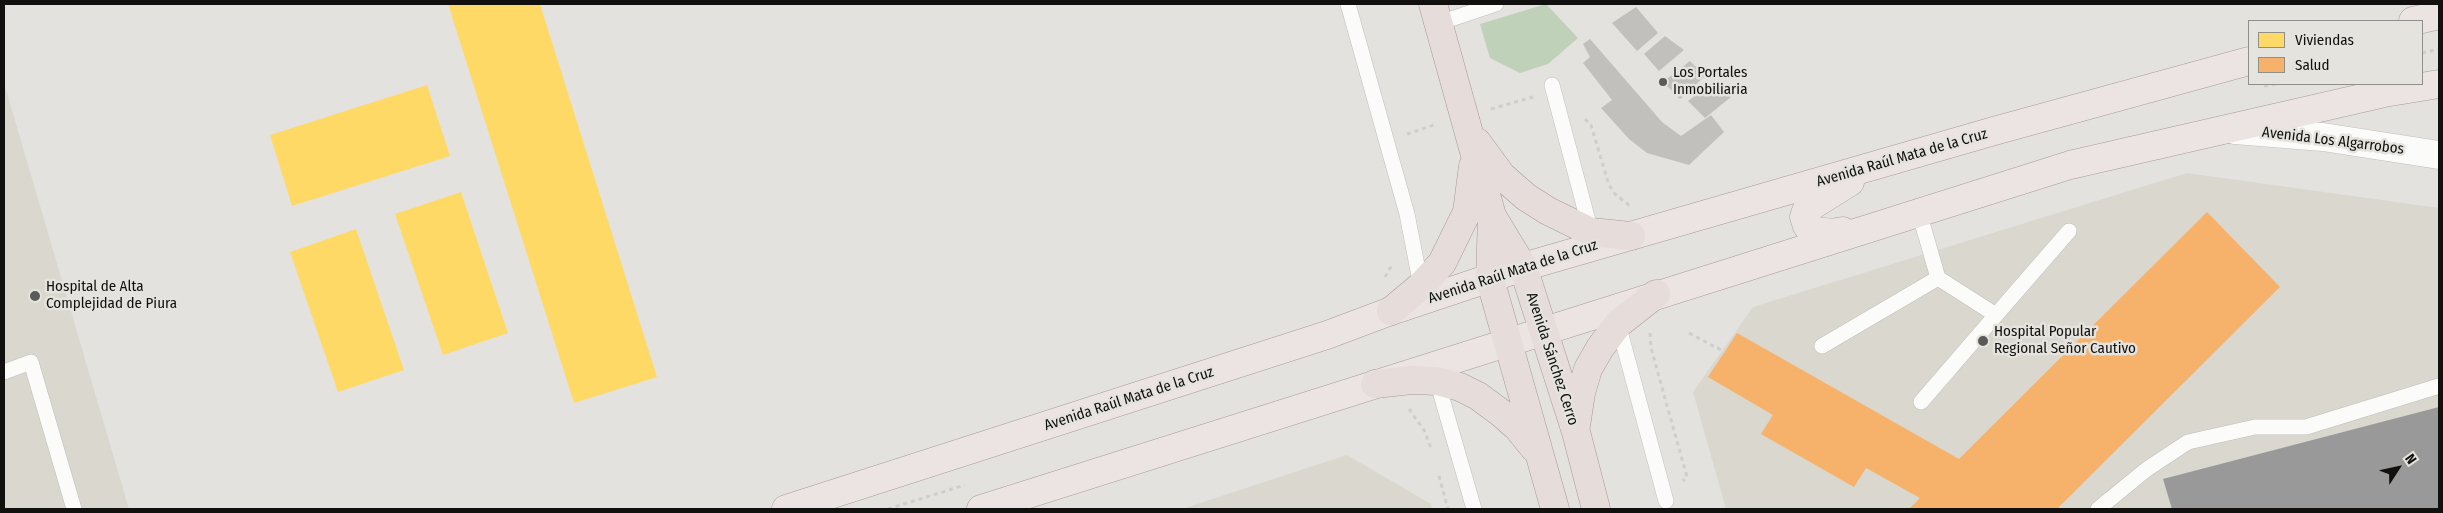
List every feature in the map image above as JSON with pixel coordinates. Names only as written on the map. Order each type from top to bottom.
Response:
[{"type":"highway","name":"Avenida Sánchez Cerro","points":[[1436,14],[1492,216],[1523,267],[1576,432],[1596,509]]},
{"type":"highway","points":[[1391,311],[1421,286],[1442,262],[1467,212],[1471,188],[1470,141]]},
{"type":"highway","points":[[1470,141],[1502,176],[1526,197],[1575,226],[1591,232],[1631,236]]},
{"type":"highway","name":"Avenida Sánchez Cerro","points":[[1492,216],[1490,279],[1555,509]]},
{"type":"highway","points":[[1576,432],[1581,393],[1588,370],[1618,324],[1656,294]]},
{"type":"highway","points":[[1375,384],[1412,380],[1437,381],[1460,387],[1478,396],[1517,427],[1539,454]]},
{"type":"main road","points":[[2417,20],[2439,15]]},
{"type":"main road","name":"Avenida Raúl Mata de la Cruz","points":[[786,509],[1327,335],[1391,311],[1523,267],[1911,155],[2248,61]]},
{"type":"main road","points":[[981,509],[1542,330],[2070,165],[2384,93],[2439,84]]},
{"type":"main road","points":[[1876,226],[1825,232],[1807,226],[1804,217],[1806,212],[1814,205],[1862,174],[1911,155]]},
{"type":"street","name":"Avenida Los Algarrobos","points":[[2226,129],[2323,137],[2439,155]]},
{"type":"lane","points":[[1348,4],[1407,214],[1421,286]]},
{"type":"lane","points":[[1436,14],[1496,4]]},
{"type":"lane","points":[[1553,90],[1591,232]]},
{"type":"lane","points":[[1919,212],[1938,278],[1996,315]]},
{"type":"lane","points":[[1921,402],[2069,231]]},
{"type":"lane","points":[[1822,346],[1938,278]]},
{"type":"lane","points":[[1618,324],[1665,495]]},
{"type":"lane","points":[[4,372],[31,362],[74,509]]},
{"type":"lane","points":[[1437,381],[1474,509]]},
{"type":"lane","points":[[2098,509],[2147,469],[2188,442],[2256,427],[2306,427],[2439,386]]},
{"type":"path","points":[[2423,53],[2439,49]]},
{"type":"path","points":[[1553,90],[1591,125],[1609,185],[1614,194],[1625,204],[1638,209]]},
{"type":"path","points":[[1651,329],[1652,348],[1687,477],[1665,495]]},
{"type":"path","points":[[1689,333],[1725,352]]},
{"type":"path","points":[[1406,407],[1412,410],[1424,430],[1433,454]]},
{"type":"path","points":[[1438,472],[1448,509]]},
{"type":"shaded area","name":"Hospital de Alta Complejidad de Piura","points":[[4,83],[129,509],[4,509]]},
{"type":"shaded area","name":"Hospital Popular Regional Señor Cautivo","points":[[2187,173],[2439,208],[2439,509],[1726,509],[1693,392],[1753,307]]},
{"type":"shaded area","points":[[1347,455],[1431,504],[1432,509],[1182,509]]},
{"type":"green space","points":[[1546,4],[1578,38],[1548,64],[1520,73],[1490,58],[1480,24]]},
{"type":"building: Viviendas","points":[[448,4],[540,4],[657,377],[574,403]]},
{"type":"building: Viviendas","points":[[427,85],[450,156],[292,206],[270,135]]},
{"type":"building: Viviendas","points":[[461,192],[508,333],[443,355],[395,214]]},
{"type":"building: Viviendas","points":[[356,229],[404,370],[338,392],[290,252]]},
{"type":"building: Salud","points":[[2207,212],[2280,287],[2057,509],[1909,509],[1920,498],[1866,468],[1854,487],[1761,434],[1773,415],[1708,377],[1737,333],[1959,459]]},
{"type":"building: Industria","points":[[2439,407],[2439,509],[2172,509],[2163,479]]},
{"type":"building: Otros","points":[[1636,7],[1658,33],[1637,51],[1612,23]]},
{"type":"building: Otros","points":[[1665,36],[1684,50],[1659,71],[1644,54]]},
{"type":"building: Otros","points":[[1590,39],[1662,122],[1681,136],[1711,115],[1724,132],[1689,165],[1647,153],[1629,139],[1601,108],[1612,100],[1583,63],[1590,57],[1583,44]]},
{"type":"building: Otros","points":[[1690,61],[1705,76],[1680,99],[1663,82]]},
{"type":"building: Otros","points":[[1713,82],[1731,97],[1705,118],[1688,101]]},
{"type":"place","name":"Los Portales Inmobiliaria","points":[[1663,82]]},
{"type":"place","name":"Hospital de Alta Complejidad de Piura","points":[[35,296]]},
{"type":"place","name":"Hospital Popular Regional Señor Cautivo","points":[[1983,341]]}]
